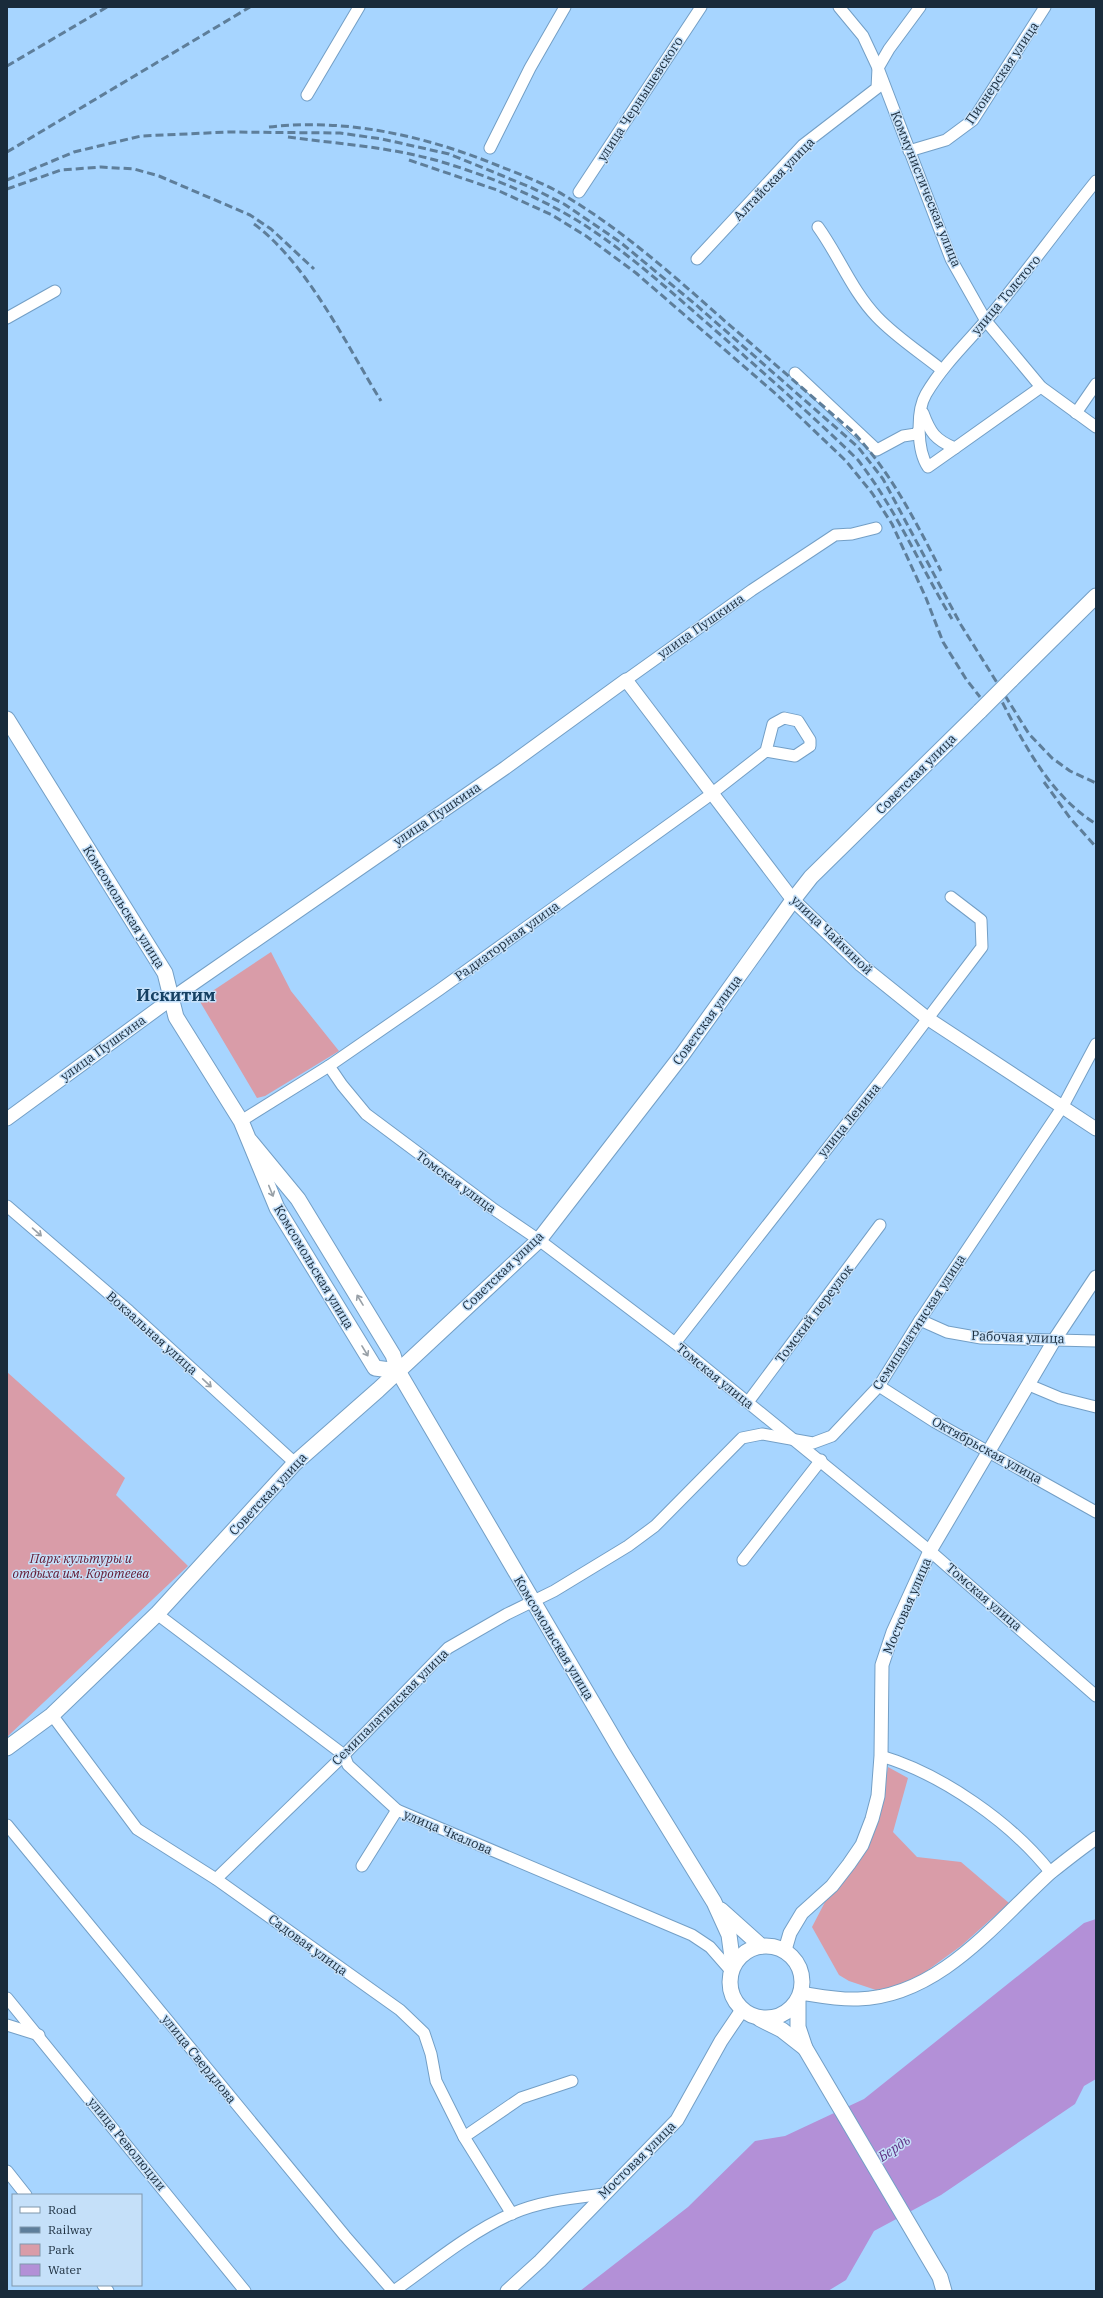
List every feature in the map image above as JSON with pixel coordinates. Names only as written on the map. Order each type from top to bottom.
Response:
[{"type":"main road","name":"Советская улица","points":[[7,1748],[52,1715],[157,1614],[295,1463],[398,1371],[539,1240],[682,1055],[811,877],[1096,596]]},
{"type":"main road","name":"Комсомольская улица","points":[[7,719],[165,973],[176,1017],[241,1120],[278,1208],[375,1368],[398,1371]]},
{"type":"main road","name":"Комсомольская улица","points":[[251,1142],[298,1199],[393,1355],[398,1371],[532,1601],[661,1818],[714,1902],[729,1935],[732,1968]]},
{"type":"main road","name":"Комсомольская улица","points":[[714,1902],[739,1928],[761,1946]]},
{"type":"main road","points":[[805,2048],[782,2030],[749,2013],[734,1999],[730,1990],[732,1968],[744,1952],[761,1946],[775,1946],[785,1950],[793,1957],[801,1971],[798,2027],[805,2048],[918,2240],[942,2284],[955,2291]]},
{"type":"main road","points":[[749,2013],[775,2017],[785,2013],[799,1997]]},
{"type":"street","points":[[307,95],[359,7]]},
{"type":"street","points":[[490,148],[530,68],[565,7]]},
{"type":"street","name":"улица Чернышевского","points":[[579,192],[701,7]]},
{"type":"street","name":"Коммунистическая улица","points":[[839,7],[863,36],[878,68],[951,259],[986,321],[1041,387],[1096,427]]},
{"type":"street","name":"Алтайская улица","points":[[697,259],[803,145],[877,88],[878,68],[889,49],[920,7]]},
{"type":"street","name":"Пионерская улица","points":[[909,151],[946,140],[973,120],[1045,7]]},
{"type":"street","name":"улица Толстого","points":[[955,448],[928,467],[920,447],[919,430],[926,395],[942,370],[986,321],[1041,254],[1096,181]]},
{"type":"street","points":[[818,227],[831,245],[852,282],[877,317],[942,370]]},
{"type":"street","points":[[7,318],[55,291]]},
{"type":"street","points":[[795,373],[878,450],[903,436],[916,434],[919,430]]},
{"type":"street","points":[[1076,413],[1096,384]]},
{"type":"street","points":[[922,410],[929,431],[943,444],[955,448],[1041,387]]},
{"type":"street","name":"улица Пушкина","points":[[7,1120],[171,999],[505,768],[752,590],[834,535],[852,534],[876,528]]},
{"type":"street","name":"улица Чайкиной","points":[[626,680],[793,900],[861,965],[927,1018],[1096,1129]]},
{"type":"street","name":"Радиаторная улица","points":[[241,1120],[329,1066],[439,990],[712,793],[718,786],[766,751]]},
{"type":"street","name":"улица Ленина","points":[[675,1344],[892,1067],[982,946],[981,920],[951,897]]},
{"type":"street","name":"Семипалатинская улица","points":[[216,1879],[344,1755],[448,1648],[532,1601],[554,1592],[605,1561],[655,1526],[742,1438],[762,1434],[813,1443],[832,1436],[879,1386],[920,1320],[1063,1106],[1096,1044]]},
{"type":"street","name":"Томская улица","points":[[329,1066],[342,1085],[366,1114],[492,1208],[539,1240],[675,1344],[793,1440],[821,1460],[930,1551],[1096,1696]]},
{"type":"street","name":"Вокзальная улица","points":[[7,1206],[129,1311],[295,1463]]},
{"type":"street","name":"Томский переулок","points":[[748,1402],[880,1225]]},
{"type":"street","name":"Мостовая улица","points":[[785,1950],[790,1934],[802,1913],[832,1886],[862,1845],[878,1796],[881,1756],[882,1665],[893,1632],[930,1551],[1055,1339],[1096,1277]]},
{"type":"street","name":"Рабочая улица","points":[[920,1320],[947,1332],[981,1338],[1096,1341]]},
{"type":"street","points":[[1029,1385],[1060,1398],[1096,1408]]},
{"type":"street","name":"Октябрьская улица","points":[[879,1386],[935,1422],[1096,1512]]},
{"type":"street","points":[[742,1560],[821,1460]]},
{"type":"street","name":"улица Чкалова","points":[[157,1614],[344,1755],[348,1765],[397,1810],[692,1935],[710,1947],[732,1968]]},
{"type":"street","name":"Садовая улица","points":[[52,1715],[137,1829],[216,1879],[400,2010],[424,2033],[431,2054],[436,2080],[464,2137],[512,2214]]},
{"type":"street","points":[[881,1756],[899,1761],[977,1803],[1040,1858],[1051,1872]]},
{"type":"street","points":[[362,1866],[397,1810]]},
{"type":"street","name":"улица Свердлова","points":[[7,1825],[335,2224],[394,2291]]},
{"type":"street","points":[[799,1997],[859,1999],[902,1990],[923,1981],[944,1968],[979,1940],[1051,1872],[1096,1838]]},
{"type":"street","name":"улица Революции","points":[[7,1998],[245,2291]]},
{"type":"street","name":"Мостовая улица","points":[[507,2291],[540,2261],[604,2194],[654,2147],[677,2120],[721,2041],[749,2013]]},
{"type":"street","points":[[7,2025],[39,2036]]},
{"type":"street","points":[[464,2137],[521,2098],[572,2081]]},
{"type":"street","points":[[7,2171],[25,2194]]},
{"type":"street","points":[[394,2291],[450,2251],[512,2214],[553,2200],[604,2194]]},
{"type":"green space","points":[[271,952],[291,991],[339,1051],[265,1096],[257,1098],[199,1000]]},
{"type":"green space","name":"Парк культуры и отдыха им. Коротеева","points":[[7,1372],[125,1478],[116,1495],[188,1566],[7,1737]]},
{"type":"green space","points":[[888,1767],[908,1778],[893,1832],[917,1857],[961,1862],[1009,1903],[961,1946],[921,1975],[901,1985],[876,1990],[849,1981],[839,1975],[812,1927],[825,1902],[850,1874],[877,1826]]},
{"type":"water","name":"Бердь","points":[[1096,1919],[1096,2079],[1084,2086],[1075,2104],[941,2195],[874,2231],[846,2280],[828,2291],[580,2291],[688,2207],[755,2141],[785,2136],[864,2099],[1084,1923]]},
{"type":"railway","points":[[7,66],[107,7]]},
{"type":"railway","points":[[7,152],[250,7]]},
{"type":"railway","points":[[269,127],[298,125],[357,127],[415,138],[471,155],[525,176],[559,192],[588,211],[629,240],[669,272],[852,431],[891,480],[941,571]]},
{"type":"railway","points":[[7,180],[74,152],[141,136],[229,132],[340,133],[382,139],[449,154],[530,187],[564,204],[620,242],[695,304],[858,447],[883,479],[961,625],[1029,734],[1052,758],[1070,771],[1096,783]]},
{"type":"railway","points":[[288,137],[365,146],[423,157],[461,168],[498,181],[534,197],[552,206],[604,238],[656,279],[723,337],[858,460],[872,479],[896,518],[952,619]]},
{"type":"railway","points":[[409,160],[497,190],[552,215],[586,236],[636,273],[777,395],[846,461],[872,493],[892,524],[926,598],[943,642],[966,679],[980,697]]},
{"type":"railway","points":[[7,189],[61,170],[101,167],[134,169],[159,176],[250,215],[271,229],[314,269]]},
{"type":"railway","points":[[254,224],[273,240],[308,282],[339,330],[381,401]]},
{"type":"railway","points":[[997,692],[1016,729],[1050,782],[1079,812],[1096,824]]},
{"type":"railway","points":[[1044,782],[1070,818],[1096,847]]},
{"type":"district","name":"Искитим","points":[[176,995]]}]
